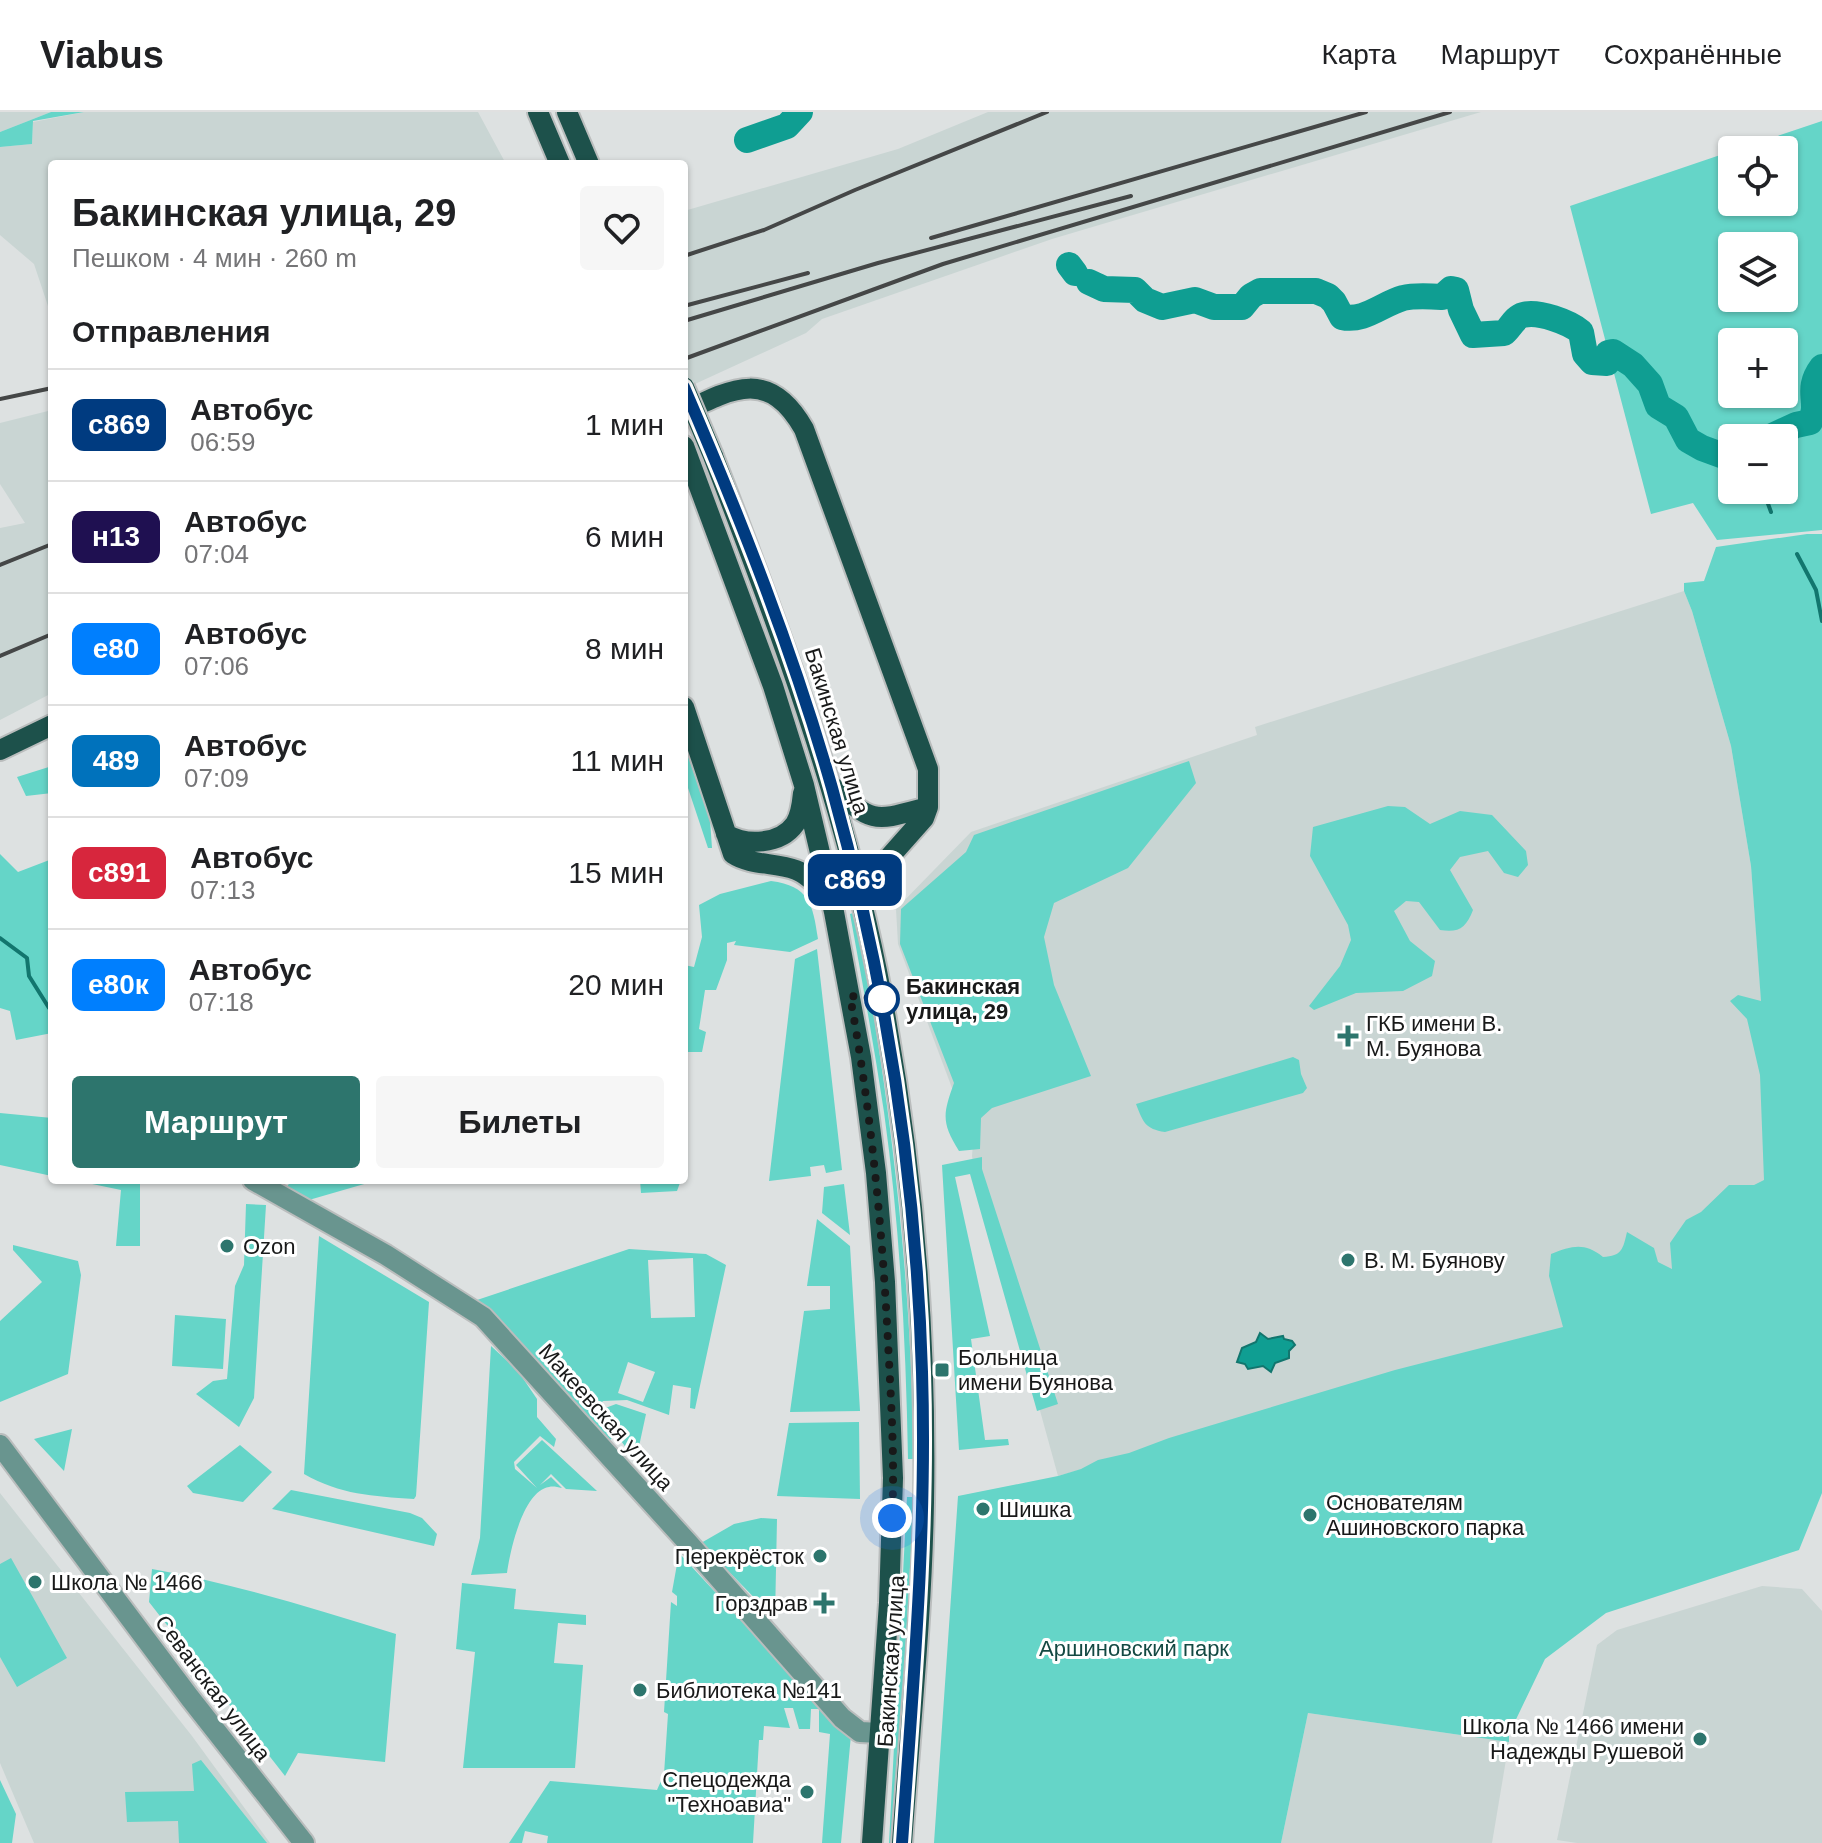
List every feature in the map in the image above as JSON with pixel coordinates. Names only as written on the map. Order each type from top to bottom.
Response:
[{"type":"main road","points":[[538,112],[558,160]]},
{"type":"main road","points":[[567,112],[587,160]]},
{"type":"main road","points":[[688,410],[721,393],[745,388],[765,391],[783,399],[794,412],[804,429],[928,769],[928,807],[921,821],[878,870],[861,901]]},
{"type":"main road","name":"Бакинская улица","points":[[688,397],[777,622],[831,785],[861,901],[891,1048],[904,1148],[922,1366],[923,1533],[902,1843]]},
{"type":"main road","name":"Бакинская улица","points":[[688,455],[773,686],[804,785],[831,898],[861,1057],[876,1173],[885,1282],[893,1493],[872,1843]]},
{"type":"main road","points":[[688,719],[733,854],[739,858],[794,869],[805,874],[831,898]]},
{"type":"main road","points":[[0,750],[48,727]]},
{"type":"main road","points":[[726,834],[744,842],[779,837],[796,823],[804,785]]},
{"type":"main road","points":[[831,785],[857,810],[870,817],[887,817],[928,807]]},
{"type":"street","name":"Макеевская улица","points":[[260,1184],[386,1255],[483,1317],[842,1718],[860,1732],[880,1733]]},
{"type":"street","name":"Севанская улица","points":[[0,1445],[190,1698],[304,1843]]},
{"type":"shaded area","points":[[0,112],[51,112],[0,132]]},
{"type":"shaded area","points":[[84,112],[478,112],[504,160],[48,160],[48,306],[34,264],[0,235],[0,147],[32,144],[33,122]]},
{"type":"shaded area","points":[[988,112],[1481,112],[1052,239],[822,319],[806,333],[688,387],[688,210],[898,149]]},
{"type":"shaded area","points":[[48,411],[48,695],[0,720],[0,528],[25,523],[0,484],[0,423]]},
{"type":"shaded area","name":"ГКБ имени В. М. Буянова","points":[[1684,591],[1731,746],[1751,866],[1780,1245],[1626,1314],[1058,1476],[975,1174],[973,1144],[898,944],[896,909],[971,832],[1257,735],[1255,727]]},
{"type":"shaded area","points":[[1260,1333],[1268,1339],[1283,1336],[1295,1345],[1289,1351],[1289,1358],[1275,1363],[1271,1372],[1263,1366],[1248,1369],[1245,1364],[1237,1362],[1242,1348],[1256,1342]]},
{"type":"shaded area","name":"Школа № 1466","points":[[0,1493],[192,1736],[270,1843],[34,1843],[0,1763]]},
{"type":"shaded area","name":"Школа № 1466 имени Надежды Рушевой","points":[[1762,1586],[1802,1589],[1822,1611],[1822,1843],[1577,1843],[1557,1840],[1597,1645],[1617,1630]]},
{"type":"shaded area","name":"Школа № 1466 имени Надежды Рушевой","points":[[1308,1713],[1509,1742],[1492,1843],[1281,1843]]},
{"type":"green space","points":[[51,112],[84,112],[33,121],[32,144],[0,147],[0,132]]},
{"type":"green space","points":[[1822,121],[1822,530],[1717,540],[1693,503],[1651,514],[1570,206],[1718,156],[1718,216],[1798,216],[1798,136],[1778,136]]},
{"type":"green space","name":"Аршиновский парк","points":[[1822,534],[1822,1493],[1799,1550],[1606,1613],[1545,1659],[1509,1734],[1509,1742],[1308,1713],[1281,1843],[934,1843],[958,1496],[1058,1476],[1098,1460],[1395,1370],[1563,1327],[1549,1276],[1551,1254],[1584,1247],[1603,1257],[1614,1255],[1623,1247],[1627,1232],[1654,1248],[1658,1262],[1672,1269],[1670,1243],[1686,1220],[1701,1212],[1729,1185],[1754,1185],[1764,1180],[1760,1075],[1747,1019],[1730,1001],[1738,995],[1761,1001],[1751,866],[1731,746],[1684,583],[1704,581],[1716,547]]},
{"type":"green space","points":[[688,756],[710,820],[712,848],[708,848],[688,788]]},
{"type":"green space","points":[[1189,761],[1196,783],[1128,868],[1054,903],[1044,937],[1054,985],[1091,1076],[992,1108],[981,1118],[980,1149],[959,1151],[946,1118],[954,1083],[900,944],[901,909],[966,852],[974,835]]},
{"type":"green space","points":[[48,767],[48,793],[26,796],[17,777]]},
{"type":"green space","points":[[1388,806],[1405,807],[1430,824],[1460,811],[1492,815],[1526,851],[1528,865],[1518,877],[1504,873],[1488,851],[1460,857],[1450,870],[1473,910],[1464,925],[1457,930],[1440,930],[1419,902],[1406,901],[1394,911],[1410,941],[1435,961],[1432,976],[1403,991],[1356,993],[1314,1010],[1309,1006],[1340,966],[1351,940],[1348,925],[1310,856],[1313,827]]},
{"type":"green space","points":[[0,854],[18,872],[48,861],[48,1034],[16,1040],[10,1011],[0,1008]]},
{"type":"green space","points":[[771,881],[794,887],[811,907],[818,939],[790,952],[734,945],[736,941],[727,943],[727,960],[716,990],[705,990],[699,1029],[706,1032],[702,1052],[688,1052],[688,966],[694,967],[702,937],[699,905],[720,894]]},
{"type":"green space","points":[[856,912],[897,1184],[908,1320],[914,1459],[908,1459],[904,1329],[890,1155],[850,914]]},
{"type":"green space","points":[[817,949],[842,1170],[826,1173],[824,1165],[810,1167],[811,1176],[769,1181],[795,959]]},
{"type":"green space","points":[[1293,1057],[1299,1060],[1307,1088],[1303,1093],[1165,1132],[1146,1124],[1136,1104]]},
{"type":"green space","points":[[0,1113],[48,1118],[48,1175],[0,1165]]},
{"type":"green space","points":[[982,1157],[982,1169],[1058,1404],[1037,1411],[970,1174],[955,1177],[990,1336],[971,1339],[985,1440],[1008,1439],[1009,1445],[959,1450],[942,1165]]},
{"type":"green space","points":[[92,1184],[140,1184],[140,1246],[116,1246],[121,1190]]},
{"type":"green space","points":[[289,1184],[364,1184],[302,1202],[285,1189]]},
{"type":"green space","points":[[640,1184],[680,1184],[677,1191],[641,1193]]},
{"type":"green space","points":[[844,1184],[850,1235],[822,1213],[824,1187]]},
{"type":"green space","points":[[246,1204],[266,1205],[254,1398],[239,1427],[196,1394],[213,1381],[227,1379],[235,1286],[244,1265]]},
{"type":"green space","points":[[817,1219],[850,1246],[860,1411],[790,1412],[804,1311],[830,1309],[830,1286],[807,1286]]},
{"type":"green space","points":[[319,1236],[429,1302],[414,1499],[344,1490],[304,1474]]},
{"type":"green space","points":[[13,1245],[78,1261],[81,1275],[68,1374],[0,1402],[0,1321],[42,1282],[13,1250]]},
{"type":"green space","points":[[629,1249],[706,1254],[726,1265],[695,1409],[690,1408],[691,1388],[673,1385],[669,1415],[627,1400],[603,1401],[595,1410],[610,1427],[600,1410],[616,1404],[646,1414],[638,1451],[627,1449],[616,1434],[607,1443],[477,1300]],"holes":[[[693,1258],[695,1317],[651,1318],[648,1260]],[[628,1362],[655,1372],[643,1402],[618,1393]]]},
{"type":"green space","points":[[175,1315],[226,1319],[223,1369],[172,1366]]},
{"type":"green space","points":[[491,1346],[518,1371],[537,1399],[537,1417],[556,1439],[554,1447],[540,1436],[514,1462],[515,1469],[537,1488],[516,1465],[542,1440],[597,1491],[566,1489],[551,1474],[540,1485],[551,1477],[562,1488],[549,1487],[532,1499],[519,1523],[507,1573],[471,1575],[480,1538]]},
{"type":"green space","points":[[859,1422],[860,1499],[777,1496],[789,1423]]},
{"type":"green space","points":[[72,1429],[64,1471],[34,1439]]},
{"type":"green space","points":[[240,1445],[272,1472],[243,1502],[193,1493],[187,1486]]},
{"type":"green space","points":[[291,1490],[410,1513],[422,1518],[437,1534],[434,1546],[272,1509]]},
{"type":"green space","points":[[907,1497],[914,1497],[894,1843],[889,1843]]},
{"type":"green space","points":[[761,1518],[777,1519],[775,1619],[701,1543],[734,1524]]},
{"type":"green space","points":[[679,1553],[811,1696],[819,1709],[811,1709],[810,1729],[799,1729],[793,1708],[784,1708],[790,1728],[764,1726],[763,1740],[759,1740],[753,1843],[547,1843],[548,1836],[525,1831],[522,1843],[509,1843],[550,1781],[657,1790],[664,1774],[668,1714],[664,1712],[671,1602],[677,1606],[677,1596],[672,1592]]},
{"type":"green space","points":[[11,1558],[67,1658],[17,1687],[0,1657],[0,1564]]},
{"type":"green space","points":[[152,1569],[245,1590],[396,1634],[385,1762],[298,1753],[285,1776],[149,1602]]},
{"type":"green space","points":[[462,1583],[516,1589],[514,1609],[586,1615],[586,1625],[558,1623],[554,1663],[583,1665],[575,1768],[463,1768],[475,1652],[456,1649]]},
{"type":"green space","points":[[820,1699],[851,1735],[841,1843],[822,1843],[830,1734],[819,1732]]},
{"type":"green space","points":[[201,1760],[267,1843],[179,1843],[178,1821],[127,1822],[125,1792],[194,1791],[192,1764]]},
{"type":"green space","points":[[0,1780],[16,1814],[12,1843],[0,1843]]},
{"type":"waterway","points":[[747,140],[787,126],[800,112]]},
{"type":"waterway","points":[[1069,265],[1075,273]]},
{"type":"waterway","points":[[1089,282],[1104,289],[1135,290],[1145,300],[1162,307],[1195,300],[1214,307],[1242,307],[1260,291],[1316,291],[1328,296],[1342,317],[1350,318],[1365,315],[1403,298],[1442,297],[1451,289],[1456,290],[1473,335],[1504,333],[1518,318],[1530,314],[1554,318],[1576,328],[1581,332],[1585,354],[1592,362],[1607,363],[1608,353],[1613,352],[1633,365],[1650,384],[1658,406],[1676,417],[1688,440],[1718,454]]},
{"type":"waterway","points":[[1798,425],[1810,422],[1813,415],[1814,383],[1822,367]]},
{"type":"waterway","points":[[1768,504],[1771,512]]},
{"type":"waterway","points":[[1797,554],[1816,590],[1822,621]]},
{"type":"waterway","points":[[0,938],[27,958],[29,976],[48,1006]]},
{"type":"railway","points":[[688,255],[764,230],[1047,112]]},
{"type":"railway","points":[[931,238],[1366,112]]},
{"type":"railway","points":[[688,358],[943,264],[1450,112]]},
{"type":"railway","points":[[688,320],[878,263],[1131,196]]},
{"type":"railway","points":[[688,305],[808,273]]},
{"type":"railway","points":[[0,399],[48,389]]},
{"type":"railway","points":[[0,565],[48,546]]},
{"type":"railway","points":[[0,656],[48,636]]},
{"type":"bus line","name":"с869","points":[[688,397],[777,622],[831,785],[865,920],[891,1048],[919,1299],[924,1428],[922,1547],[902,1843]]},
{"type":"place","name":"Бакинская улица, 29","points":[[882,999]]},
{"type":"place","name":"ГКБ имени В. М. Буянова","points":[[1348,1036]]},
{"type":"place","name":"Ozon","points":[[227,1246]]},
{"type":"place","name":"В. М. Буянову","points":[[1348,1260]]},
{"type":"place","name":"Больница имени Буянова","points":[[942,1370]]},
{"type":"place","name":"Шишка","points":[[983,1509]]},
{"type":"place","name":"Основателям Ашиновского парка","points":[[1310,1515]]},
{"type":"place","name":"Перекрёсток","points":[[820,1556]]},
{"type":"place","name":"Школа № 1466","points":[[35,1582]]},
{"type":"place","name":"Горздрав","points":[[824,1603]]},
{"type":"place","name":"Библиотека №141","points":[[640,1690]]},
{"type":"place","name":"Школа № 1466 имени Надежды Рушевой","points":[[1700,1739]]},
{"type":"place","name":"Спецодежда \"Техноавиа\"","points":[[807,1792]]},
{"type":"route","points":[[882,999],[850,996],[876,1173],[885,1282],[892,1416],[892,1518]]}]
